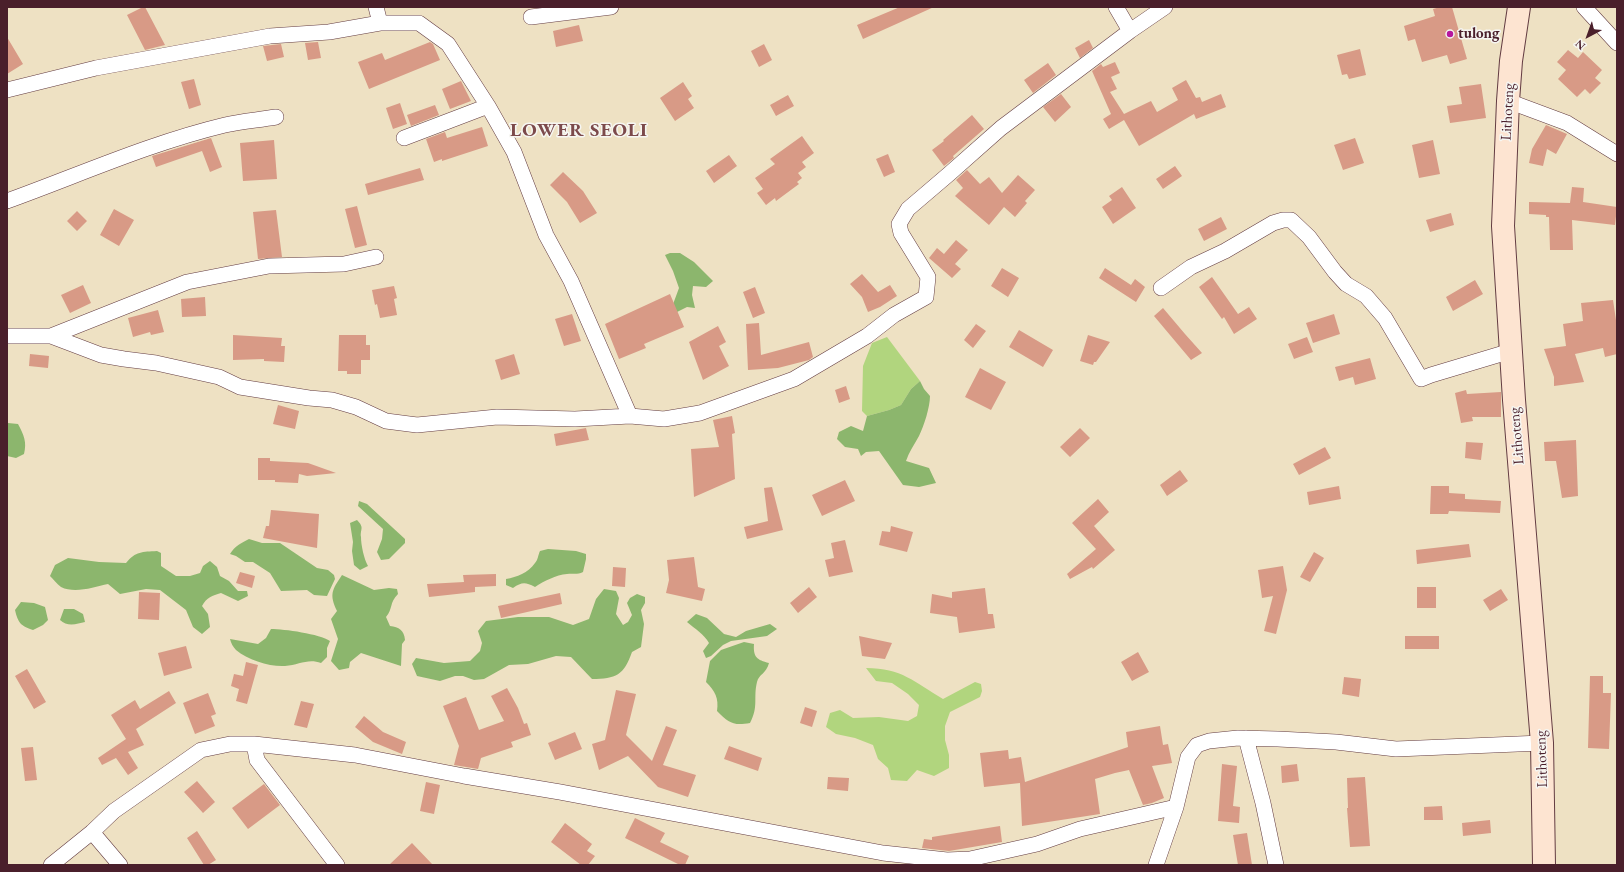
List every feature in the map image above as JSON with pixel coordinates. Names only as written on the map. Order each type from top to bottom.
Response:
[{"type":"main road","name":"Lithoteng","points":[[1519,7],[1511,61],[1508,101],[1504,226],[1511,351],[1542,743],[1545,865]]},
{"type":"street","points":[[376,7],[380,23]]},
{"type":"street","points":[[531,17],[611,7]]},
{"type":"street","points":[[1116,7],[1130,31]]},
{"type":"street","points":[[7,336],[51,336],[100,355],[156,362],[219,377],[240,387],[309,398],[332,400],[356,407],[386,421],[417,425],[497,417],[575,419],[630,416],[664,418],[700,413],[794,378],[867,336],[894,315],[926,297],[928,277],[901,233],[899,224],[908,209],[1001,128],[1130,31],[1165,7]]},
{"type":"street","points":[[1584,7],[1617,43]]},
{"type":"street","points":[[7,90],[96,68],[270,36],[329,32],[380,23],[419,23],[448,44],[488,106],[514,152],[546,235],[571,281],[630,416]]},
{"type":"street","points":[[1508,101],[1567,123],[1617,154]]},
{"type":"street","points":[[404,138],[488,106]]},
{"type":"street","points":[[7,201],[69,177],[188,135],[227,124],[276,117]]},
{"type":"street","points":[[1161,288],[1191,267],[1225,251],[1273,222],[1291,220],[1309,237],[1335,272],[1346,284],[1366,296],[1385,318],[1421,379],[1511,351]]},
{"type":"street","points":[[51,336],[187,282],[269,266],[344,264],[376,257]]},
{"type":"street","points":[[1246,738],[1276,865]]},
{"type":"street","points":[[1156,865],[1176,806],[1188,757],[1198,745],[1209,741],[1246,738],[1336,742],[1396,749],[1542,743]]},
{"type":"street","points":[[51,865],[92,832],[114,811],[201,750],[230,744],[254,744],[355,755],[883,853],[947,860],[970,858],[1038,844],[1080,828],[1176,806]]},
{"type":"street","points":[[254,744],[257,760],[336,865]]},
{"type":"street","points":[[92,832],[120,865]]},
{"type":"green space","points":[[670,253],[680,253],[694,262],[713,281],[706,287],[693,286],[692,295],[695,308],[687,307],[675,313],[672,307],[679,288],[665,255]]},
{"type":"green space","points":[[887,337],[920,381],[911,389],[901,405],[867,416],[862,411],[863,366],[872,343]]},
{"type":"green space","points":[[920,381],[930,396],[929,405],[921,432],[906,461],[929,468],[936,483],[919,487],[903,485],[879,451],[866,452],[861,456],[858,449],[845,447],[837,439],[839,432],[851,426],[863,431],[867,416],[901,405],[911,389]]},
{"type":"green space","points":[[8,423],[18,424],[24,439],[24,454],[16,458],[7,456]]},
{"type":"green space","points":[[359,501],[367,504],[405,539],[405,543],[389,559],[381,560],[377,552],[382,539],[383,529],[358,506]]},
{"type":"green space","points":[[357,520],[362,527],[362,548],[368,566],[360,570],[354,565],[350,523]]},
{"type":"green space","points":[[249,539],[262,543],[280,543],[317,568],[328,570],[334,575],[335,579],[327,596],[314,595],[307,590],[281,591],[270,573],[253,562],[245,562],[230,554],[241,543]]},
{"type":"green space","points":[[548,549],[576,551],[586,554],[583,572],[559,576],[535,587],[529,584],[521,584],[513,588],[506,585],[506,579],[526,572],[536,562],[540,551]]},
{"type":"green space","points":[[157,551],[161,553],[161,566],[176,576],[190,576],[200,573],[203,566],[210,561],[217,567],[220,576],[229,581],[238,591],[247,591],[248,596],[238,601],[221,593],[208,599],[202,606],[208,614],[210,627],[202,634],[193,627],[186,610],[160,590],[146,589],[120,594],[108,584],[72,590],[61,587],[50,576],[55,565],[68,558],[99,562],[126,563],[136,554]]},
{"type":"green space","points":[[342,575],[374,590],[389,588],[397,589],[398,594],[393,600],[390,611],[386,617],[390,626],[396,627],[404,634],[405,640],[402,644],[401,666],[361,653],[350,662],[349,668],[339,670],[331,661],[338,639],[331,619],[337,611],[332,596],[334,588]]},
{"type":"green space","points":[[604,589],[616,591],[619,598],[616,614],[623,625],[628,622],[632,615],[627,603],[630,598],[637,594],[645,597],[645,603],[641,610],[644,624],[641,647],[632,652],[626,666],[622,671],[613,677],[592,679],[571,657],[556,656],[528,664],[509,665],[484,679],[474,680],[463,676],[455,676],[440,681],[417,676],[412,664],[416,658],[444,663],[470,661],[480,651],[482,643],[478,631],[486,621],[518,617],[549,617],[573,625],[589,619],[596,599]]},
{"type":"green space","points":[[21,602],[34,603],[45,607],[48,620],[43,625],[33,630],[23,625],[17,618],[15,610]]},
{"type":"green space","points":[[64,609],[74,609],[83,614],[85,622],[79,624],[66,624],[60,620]]},
{"type":"green space","points":[[696,614],[707,618],[724,634],[736,637],[746,631],[770,624],[777,629],[767,636],[731,641],[706,658],[703,651],[709,643],[702,634],[687,622]]},
{"type":"green space","points":[[271,629],[302,632],[325,638],[330,641],[327,648],[327,657],[321,663],[308,661],[285,666],[266,664],[241,654],[234,648],[230,639],[258,644],[266,638]]},
{"type":"green space","points":[[744,642],[754,644],[755,655],[761,661],[769,663],[757,682],[755,707],[750,723],[735,724],[728,721],[717,711],[716,695],[706,682],[710,661],[721,650]]},
{"type":"green space","points":[[866,668],[889,670],[899,673],[943,699],[975,682],[981,684],[982,691],[980,697],[950,712],[945,726],[945,740],[949,755],[949,768],[934,776],[917,770],[907,781],[891,780],[888,768],[878,759],[873,745],[855,738],[836,734],[826,727],[830,713],[840,710],[853,718],[879,717],[908,721],[917,716],[919,705],[908,694],[892,683],[876,681]]},
{"type":"building","points":[[145,7],[165,45],[145,50],[127,15]]},
{"type":"building","points":[[900,7],[934,7],[863,39],[857,25]]},
{"type":"building","points":[[1440,7],[1452,7],[1467,59],[1450,64],[1447,55],[1422,62],[1415,39],[1408,41],[1404,26],[1435,16],[1433,9]]},
{"type":"building","points":[[579,25],[583,41],[556,47],[553,31]]},
{"type":"building","points":[[7,37],[23,64],[7,74]]},
{"type":"building","points":[[1089,40],[1093,48],[1080,58],[1075,48]]},
{"type":"building","points":[[318,42],[321,58],[308,60],[305,43]]},
{"type":"building","points":[[430,42],[433,44],[440,60],[369,89],[358,62],[382,53],[385,60]]},
{"type":"building","points":[[281,44],[284,57],[267,61],[263,46]]},
{"type":"building","points":[[764,44],[772,60],[759,67],[751,51]]},
{"type":"building","points":[[1360,49],[1366,75],[1349,79],[1347,74],[1342,75],[1337,55]]},
{"type":"building","points":[[1568,50],[1578,58],[1583,52],[1602,70],[1595,78],[1601,83],[1590,94],[1585,89],[1577,97],[1558,79],[1566,70],[1557,62]]},
{"type":"building","points":[[1115,62],[1120,73],[1111,77],[1117,89],[1110,92],[1124,114],[1151,101],[1157,112],[1178,100],[1172,88],[1186,80],[1196,98],[1200,97],[1202,102],[1221,94],[1226,107],[1196,119],[1194,114],[1139,146],[1124,120],[1109,129],[1103,119],[1111,114],[1092,71],[1101,64],[1103,67]]},
{"type":"building","points":[[1048,63],[1056,75],[1033,93],[1024,80]]},
{"type":"building","points":[[194,79],[201,105],[189,109],[181,82]]},
{"type":"building","points":[[461,81],[471,101],[450,109],[442,89]]},
{"type":"building","points":[[683,82],[692,96],[688,99],[694,108],[675,121],[660,98]]},
{"type":"building","points":[[1481,84],[1486,118],[1450,123],[1447,106],[1462,104],[1459,87]]},
{"type":"building","points":[[1061,94],[1071,107],[1055,122],[1043,107]]},
{"type":"building","points":[[788,95],[794,106],[776,116],[770,105]]},
{"type":"building","points":[[400,103],[407,124],[393,129],[386,108]]},
{"type":"building","points":[[435,105],[439,115],[411,126],[407,115]]},
{"type":"building","points":[[972,115],[984,129],[953,156],[954,158],[944,166],[932,150]]},
{"type":"building","points":[[1546,125],[1567,134],[1556,154],[1547,149],[1543,166],[1529,163],[1532,149]]},
{"type":"building","points":[[482,127],[488,146],[442,161],[442,159],[434,162],[426,139],[445,132],[447,138]]},
{"type":"building","points":[[802,136],[814,153],[802,162],[806,167],[798,173],[802,178],[797,182],[799,184],[776,201],[775,198],[766,205],[757,193],[763,189],[755,178],[775,164],[770,159]]},
{"type":"building","points":[[211,138],[222,167],[210,172],[202,151],[156,167],[152,156]]},
{"type":"building","points":[[1355,138],[1364,163],[1343,170],[1334,145]]},
{"type":"building","points":[[274,140],[277,179],[243,181],[240,143]]},
{"type":"building","points":[[1433,140],[1440,174],[1419,178],[1412,145]]},
{"type":"building","points":[[888,154],[895,172],[884,177],[876,159]]},
{"type":"building","points":[[729,155],[737,166],[714,183],[706,171]]},
{"type":"building","points":[[1175,166],[1182,176],[1163,189],[1156,179]]},
{"type":"building","points":[[420,168],[424,180],[368,195],[365,184]]},
{"type":"building","points":[[967,170],[980,184],[989,177],[1002,193],[1018,175],[1035,190],[1025,201],[1027,203],[1015,217],[1004,207],[989,225],[955,196],[963,188],[956,180]]},
{"type":"building","points":[[563,172],[583,191],[597,213],[580,223],[567,202],[550,185]]},
{"type":"building","points":[[1122,187],[1136,208],[1113,224],[1102,207],[1112,200],[1109,196]]},
{"type":"building","points":[[1572,187],[1584,188],[1583,202],[1617,207],[1615,225],[1572,220],[1573,250],[1550,250],[1549,217],[1546,217],[1546,215],[1529,214],[1529,202],[1570,203]]},
{"type":"building","points":[[357,206],[367,245],[355,248],[345,209]]},
{"type":"building","points":[[114,209],[134,220],[119,246],[100,235]]},
{"type":"building","points":[[276,210],[282,257],[258,259],[253,212]]},
{"type":"building","points":[[77,211],[87,221],[77,231],[67,221]]},
{"type":"building","points":[[1451,213],[1454,225],[1430,232],[1426,220]]},
{"type":"building","points":[[1221,217],[1227,229],[1204,241],[1198,229]]},
{"type":"building","points":[[956,240],[968,250],[955,264],[961,269],[952,278],[929,258],[937,248],[944,254]]},
{"type":"building","points":[[1002,268],[1019,278],[1008,297],[991,286]]},
{"type":"building","points":[[1105,268],[1131,285],[1135,279],[1145,287],[1136,302],[1099,278]]},
{"type":"building","points":[[862,274],[878,292],[890,285],[897,296],[880,307],[868,312],[862,297],[850,284]]},
{"type":"building","points":[[1212,277],[1238,314],[1249,307],[1257,319],[1234,334],[1224,317],[1222,319],[1199,287]]},
{"type":"building","points":[[1475,280],[1483,294],[1453,311],[1446,297]]},
{"type":"building","points":[[83,285],[91,303],[70,313],[61,295]]},
{"type":"building","points":[[394,286],[397,298],[394,299],[397,315],[380,318],[377,304],[375,305],[372,290]]},
{"type":"building","points":[[755,287],[765,313],[753,318],[743,292]]},
{"type":"building","points":[[670,294],[684,327],[644,344],[646,348],[619,359],[605,324]]},
{"type":"building","points":[[205,297],[206,316],[182,317],[181,299]]},
{"type":"building","points":[[1613,300],[1617,327],[1617,354],[1605,357],[1603,348],[1575,354],[1584,382],[1554,386],[1554,377],[1544,349],[1566,346],[1563,324],[1583,321],[1581,303]]},
{"type":"building","points":[[1163,308],[1202,353],[1191,360],[1154,316]]},
{"type":"building","points":[[158,310],[164,332],[151,335],[150,332],[133,337],[128,318]]},
{"type":"building","points":[[572,314],[581,341],[564,346],[555,319]]},
{"type":"building","points":[[1334,314],[1340,334],[1313,343],[1306,323]]},
{"type":"building","points":[[759,323],[761,355],[809,342],[813,357],[809,360],[778,368],[748,370],[746,324]]},
{"type":"building","points":[[976,324],[986,331],[973,348],[964,340]]},
{"type":"building","points":[[718,326],[726,342],[719,346],[729,366],[703,380],[689,342]]},
{"type":"building","points":[[1019,330],[1053,350],[1043,367],[1009,347]]},
{"type":"building","points":[[233,335],[282,338],[281,346],[285,346],[284,362],[264,361],[264,359],[233,360]]},
{"type":"building","points":[[339,335],[366,335],[366,345],[370,345],[370,360],[361,360],[361,374],[347,374],[347,371],[338,371]]},
{"type":"building","points":[[1088,335],[1110,342],[1093,365],[1080,361]]},
{"type":"building","points":[[1307,337],[1313,352],[1294,359],[1288,344]]},
{"type":"building","points":[[30,354],[49,356],[48,368],[29,366]]},
{"type":"building","points":[[514,354],[520,374],[501,380],[495,360]]},
{"type":"building","points":[[1370,358],[1376,379],[1355,385],[1353,377],[1339,381],[1335,367]]},
{"type":"building","points":[[980,368],[1006,382],[991,410],[965,397]]},
{"type":"building","points":[[846,386],[850,399],[839,403],[835,390]]},
{"type":"building","points":[[1466,390],[1467,394],[1501,392],[1501,417],[1472,417],[1473,421],[1461,423],[1455,393]]},
{"type":"building","points":[[278,405],[299,411],[295,429],[273,424]]},
{"type":"building","points":[[732,416],[735,433],[732,434],[735,479],[694,497],[691,449],[719,447],[713,420]]},
{"type":"building","points":[[586,428],[589,440],[556,446],[554,434]]},
{"type":"building","points":[[1080,428],[1090,438],[1070,457],[1060,447]]},
{"type":"building","points":[[1576,440],[1578,496],[1562,498],[1556,461],[1545,461],[1544,442]]},
{"type":"building","points":[[1466,442],[1483,443],[1481,460],[1465,458]]},
{"type":"building","points":[[1325,447],[1331,458],[1299,475],[1293,464]]},
{"type":"building","points":[[258,458],[270,458],[270,461],[308,463],[336,473],[307,476],[299,474],[298,483],[275,482],[275,480],[258,480]]},
{"type":"building","points":[[1180,470],[1188,481],[1167,496],[1160,485]]},
{"type":"building","points":[[845,480],[855,501],[822,516],[812,495]]},
{"type":"building","points":[[1339,486],[1341,499],[1309,505],[1307,492]]},
{"type":"building","points":[[1431,486],[1449,486],[1449,493],[1465,494],[1465,499],[1501,501],[1500,513],[1449,511],[1448,514],[1430,514]]},
{"type":"building","points":[[772,487],[783,530],[747,539],[744,527],[768,521],[764,488]]},
{"type":"building","points":[[1098,499],[1109,512],[1094,526],[1115,550],[1093,569],[1092,567],[1070,579],[1067,574],[1096,549],[1072,523]]},
{"type":"building","points":[[271,510],[319,514],[317,548],[263,538],[266,526],[269,526]]},
{"type":"building","points":[[891,526],[913,532],[907,552],[879,545],[882,531],[890,532]]},
{"type":"building","points":[[845,540],[853,572],[829,577],[825,560],[834,558],[831,543]]},
{"type":"building","points":[[1469,544],[1471,557],[1417,564],[1416,550]]},
{"type":"building","points":[[1314,552],[1324,558],[1310,582],[1300,577]]},
{"type":"building","points":[[694,557],[698,587],[705,589],[702,601],[666,593],[669,580],[667,560]]},
{"type":"building","points":[[1283,566],[1287,590],[1276,634],[1264,631],[1273,596],[1262,598],[1258,570]]},
{"type":"building","points":[[613,567],[626,568],[625,587],[612,586]]},
{"type":"building","points":[[240,572],[255,576],[252,588],[236,583]]},
{"type":"building","points":[[496,574],[496,586],[475,587],[475,592],[429,597],[427,584],[464,582],[463,575]]},
{"type":"building","points":[[809,587],[817,597],[798,613],[790,603]]},
{"type":"building","points":[[1417,587],[1436,587],[1436,608],[1417,608]]},
{"type":"building","points":[[985,588],[988,614],[993,614],[995,628],[959,633],[957,617],[930,613],[932,594],[952,598],[952,592]]},
{"type":"building","points":[[1501,589],[1508,600],[1490,611],[1483,600]]},
{"type":"building","points":[[139,592],[160,593],[159,620],[138,619]]},
{"type":"building","points":[[560,593],[562,604],[501,618],[498,606]]},
{"type":"building","points":[[859,636],[892,643],[885,659],[862,656]]},
{"type":"building","points":[[1405,636],[1439,636],[1439,649],[1405,649]]},
{"type":"building","points":[[186,646],[192,668],[164,676],[158,653]]},
{"type":"building","points":[[1138,652],[1149,672],[1132,681],[1121,662]]},
{"type":"building","points":[[246,662],[258,665],[247,704],[236,701],[239,689],[231,686],[234,674],[243,676]]},
{"type":"building","points":[[27,669],[46,702],[34,709],[15,676]]},
{"type":"building","points":[[1590,676],[1603,676],[1603,693],[1611,693],[1609,749],[1588,748]]},
{"type":"building","points":[[1344,677],[1361,679],[1359,697],[1342,694]]},
{"type":"building","points":[[507,688],[518,708],[524,724],[527,723],[531,735],[511,742],[513,747],[481,758],[478,769],[454,765],[459,746],[443,706],[466,697],[479,730],[504,721],[491,696]]},
{"type":"building","points":[[616,690],[636,694],[626,735],[652,761],[666,726],[677,730],[663,765],[696,775],[688,797],[658,787],[628,756],[599,770],[592,744],[605,740]]},
{"type":"building","points":[[169,691],[176,703],[136,729],[144,745],[128,752],[138,768],[128,775],[116,758],[102,765],[98,758],[126,739],[111,715],[135,700],[140,709]]},
{"type":"building","points":[[208,693],[216,714],[211,716],[215,726],[195,734],[183,703]]},
{"type":"building","points":[[301,701],[314,704],[307,728],[294,725]]},
{"type":"building","points":[[805,707],[817,711],[812,727],[800,723]]},
{"type":"building","points":[[364,716],[383,732],[406,742],[402,754],[373,742],[355,727]]},
{"type":"building","points":[[1160,726],[1163,745],[1168,744],[1172,763],[1152,766],[1164,798],[1152,803],[1143,805],[1129,770],[1095,779],[1100,814],[1022,826],[1020,783],[984,787],[980,753],[1008,750],[1009,759],[1021,757],[1025,782],[1128,747],[1126,732]]},
{"type":"building","points":[[575,732],[582,749],[555,760],[548,743]]},
{"type":"building","points":[[729,746],[762,758],[758,771],[724,759]]},
{"type":"building","points":[[33,747],[37,780],[25,781],[21,748]]},
{"type":"building","points":[[1222,764],[1237,766],[1233,806],[1240,807],[1239,823],[1218,821]]},
{"type":"building","points":[[1297,764],[1299,781],[1282,783],[1281,766]]},
{"type":"building","points":[[828,777],[849,778],[848,791],[827,789]]},
{"type":"building","points":[[1365,777],[1370,846],[1350,847],[1347,808],[1347,778]]},
{"type":"building","points":[[197,781],[215,802],[203,813],[184,792]]},
{"type":"building","points":[[426,782],[440,785],[434,814],[420,811]]},
{"type":"building","points":[[264,784],[280,805],[248,829],[232,808]]},
{"type":"building","points":[[1442,806],[1443,820],[1424,820],[1424,807]]},
{"type":"building","points":[[635,818],[665,833],[660,842],[689,856],[685,865],[680,865],[625,838]]},
{"type":"building","points":[[1490,820],[1491,833],[1463,836],[1462,823]]},
{"type":"building","points":[[565,823],[592,844],[587,851],[595,856],[588,865],[581,865],[551,842]]},
{"type":"building","points":[[1000,826],[1002,842],[949,851],[922,848],[924,839],[932,840],[932,837]]},
{"type":"building","points":[[197,831],[216,860],[208,865],[204,865],[187,838]]},
{"type":"building","points":[[1247,833],[1252,865],[1238,865],[1233,835]]},
{"type":"building","points":[[412,843],[433,865],[389,865]]},
{"type":"place","name":"tulong","points":[[1450,34]]},
{"type":"district","name":"LOWER SEOLI","points":[[579,131]]}]
